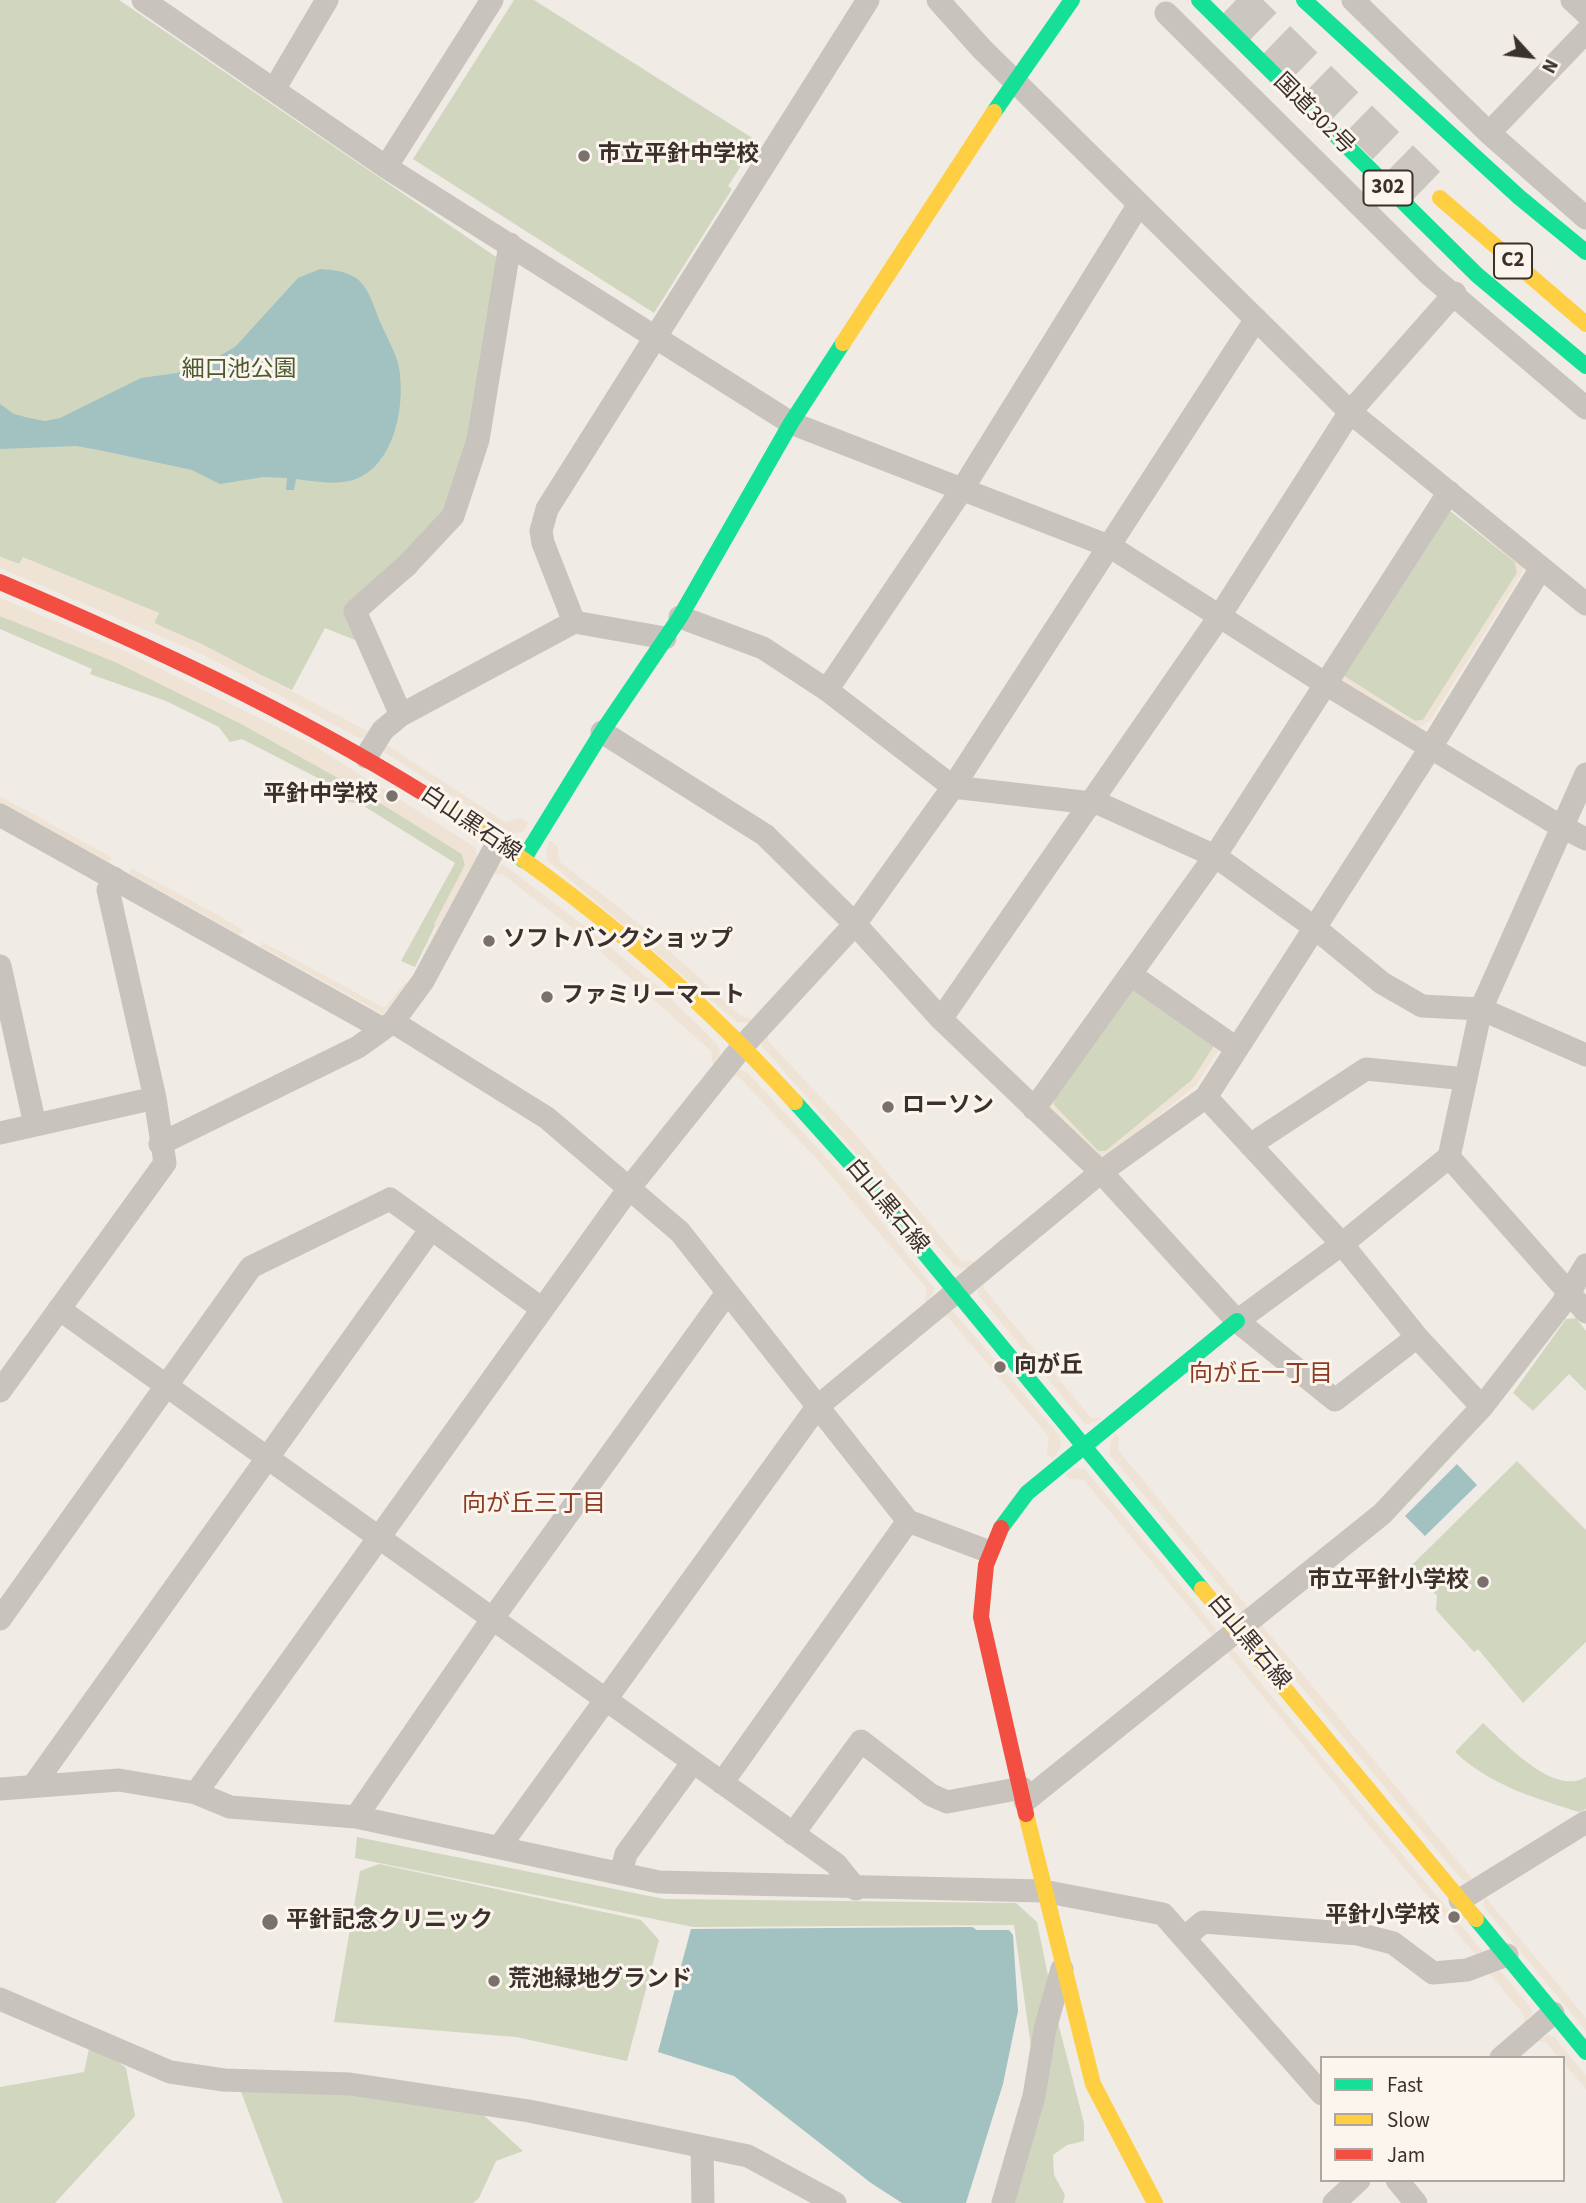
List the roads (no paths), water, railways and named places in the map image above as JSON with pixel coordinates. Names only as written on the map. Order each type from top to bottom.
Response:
[{"type":"main road","points":[[523,860],[602,732],[680,617],[792,423],[1014,80],[1072,0]]},
{"type":"main road","name":"国道302号","points":[[1199,0],[1476,275],[1586,366]]},
{"type":"main road","points":[[1304,0],[1519,197],[1586,252]]},
{"type":"main road","name":"C2","points":[[1440,198],[1586,324]]},
{"type":"main road","name":"白山黒石線","points":[[0,582],[205,671],[366,757],[523,860],[666,978],[742,1047],[849,1162],[1586,2052]]},
{"type":"main road","points":[[1155,2203],[1093,2084],[1044,1891],[981,1617],[981,1586],[987,1551],[1004,1520],[1027,1493],[1237,1321]]},
{"type":"street","points":[[143,0],[275,88],[386,167],[656,340],[792,423],[1111,547],[1324,683],[1560,826],[1586,839]]},
{"type":"street","points":[[275,88],[327,0]]},
{"type":"street","points":[[386,167],[492,0]]},
{"type":"street","points":[[574,622],[543,542],[543,522],[547,509],[868,0]]},
{"type":"street","points":[[938,0],[1014,80],[1350,412],[1586,604]]},
{"type":"street","points":[[1353,0],[1489,133],[1586,218]]},
{"type":"street","points":[[1572,0],[1586,13]]},
{"type":"street","points":[[1166,13],[1430,275],[1455,293],[1586,408]]},
{"type":"street","points":[[1489,133],[1586,32]]},
{"type":"street","points":[[1301,147],[1317,120]]},
{"type":"street","points":[[827,690],[963,488],[1139,204]]},
{"type":"street","points":[[401,715],[355,611],[407,565],[453,516],[478,440],[510,244]]},
{"type":"street","points":[[941,1018],[1219,617],[1350,412],[1455,293]]},
{"type":"street","points":[[196,1793],[630,1187],[742,1047],[855,925],[953,787],[1111,547],[1256,319]]},
{"type":"street","points":[[1034,1109],[1215,856],[1449,492]]},
{"type":"street","points":[[500,1846],[817,1407],[1101,1172],[1206,1097],[1431,747],[1541,568]]},
{"type":"street","points":[[680,617],[763,648],[827,690],[953,787],[1100,804],[1215,856],[1315,928],[1382,983],[1422,1006],[1481,1009],[1586,1055]]},
{"type":"street","points":[[366,757],[383,730],[401,715],[574,622],[665,638]]},
{"type":"street","points":[[602,732],[765,835],[855,925],[941,1018],[1101,1172],[1237,1321],[1335,1400],[1417,1337]]},
{"type":"street","points":[[1237,1321],[1342,1244],[1449,1157],[1481,1009],[1560,826],[1586,774]]},
{"type":"street","points":[[0,815],[387,1025],[547,1118],[680,1232],[908,1521],[987,1551]]},
{"type":"street","points":[[160,1144],[358,1047],[387,1025],[423,981],[498,842]]},
{"type":"street","points":[[0,1391],[164,1163],[155,1098],[108,890],[114,878]]},
{"type":"street","points":[[0,966],[35,1125]]},
{"type":"street","points":[[1131,975],[1236,1048]]},
{"type":"street","points":[[1251,1145],[1366,1069],[1465,1079]]},
{"type":"street","points":[[1206,1097],[1342,1244],[1417,1337],[1482,1407]]},
{"type":"street","points":[[0,1133],[155,1098]]},
{"type":"street","points":[[1449,1157],[1570,1290],[1586,1312]]},
{"type":"street","points":[[0,1619],[251,1267],[390,1199],[541,1308]]},
{"type":"street","points":[[33,1786],[431,1229]]},
{"type":"street","points":[[793,1834],[861,1741],[931,1795],[947,1802],[1023,1795],[1382,1514],[1482,1407],[1586,1265]]},
{"type":"street","points":[[356,1817],[493,1618],[727,1293]]},
{"type":"street","points":[[59,1309],[836,1864],[856,1889]]},
{"type":"street","points":[[722,1783],[908,1521]]},
{"type":"street","points":[[621,1873],[626,1854],[693,1762]]},
{"type":"street","points":[[0,1789],[119,1780],[196,1793],[230,1807],[356,1817],[659,1882],[856,1889],[1044,1891],[1163,1914],[1320,2092]]},
{"type":"street","points":[[1460,1900],[1586,1822]]},
{"type":"street","points":[[1184,1938],[1203,1922],[1358,1934],[1393,1943],[1433,1973],[1467,1970],[1507,1955]]},
{"type":"street","points":[[1003,2203],[1034,2096],[1045,2028],[1063,1968]]},
{"type":"street","points":[[0,1999],[155,2067],[178,2074],[224,2080],[350,2084],[529,2111],[748,2156],[835,2203]]},
{"type":"street","points":[[1503,2056],[1553,2014]]},
{"type":"street","points":[[702,2147],[704,2203]]},
{"type":"street","points":[[1334,2203],[1357,2182]]},
{"type":"street","points":[[1399,2182],[1416,2203]]},
{"type":"water","points":[[320,269],[343,272],[361,282],[398,363],[401,396],[394,433],[387,450],[365,475],[336,483],[296,479],[294,490],[286,490],[287,478],[263,477],[220,484],[192,470],[76,446],[0,449],[0,404],[14,414],[29,418],[45,421],[60,418],[141,378],[177,373],[212,360],[235,347],[298,278]]},
{"type":"water","points":[[1457,1464],[1477,1485],[1425,1536],[1405,1516]]},
{"type":"water","points":[[972,1927],[977,1930],[1009,1930],[1013,1935],[1018,2011],[1003,2084],[966,2203],[902,2203],[871,2183],[734,2076],[658,2052],[691,1929]]},
{"type":"tunnel","points":[[1236,0],[1440,198]]},
{"type":"place","name":"市立平針中学校","points":[[584,156]]},
{"type":"place","name":"平針中学校","points":[[392,796]]},
{"type":"place","name":"ソフトバンクショップ","points":[[489,941]]},
{"type":"place","name":"ファミリーマート","points":[[547,997]]},
{"type":"place","name":"ローソン","points":[[888,1107]]},
{"type":"place","name":"向が丘","points":[[1000,1367]]},
{"type":"place","name":"市立平針小学校","points":[[1483,1582]]},
{"type":"place","name":"平針小学校","points":[[1454,1917]]},
{"type":"place","name":"平針記念クリニック","points":[[270,1922]]},
{"type":"place","name":"荒池緑地グランド","points":[[494,1981]]},
{"type":"district","name":"向が丘一丁目","points":[[1261,1376]]},
{"type":"district","name":"向が丘三丁目","points":[[534,1506]]},
{"type":"park label","name":"細口池公園","points":[[239,371]]}]
